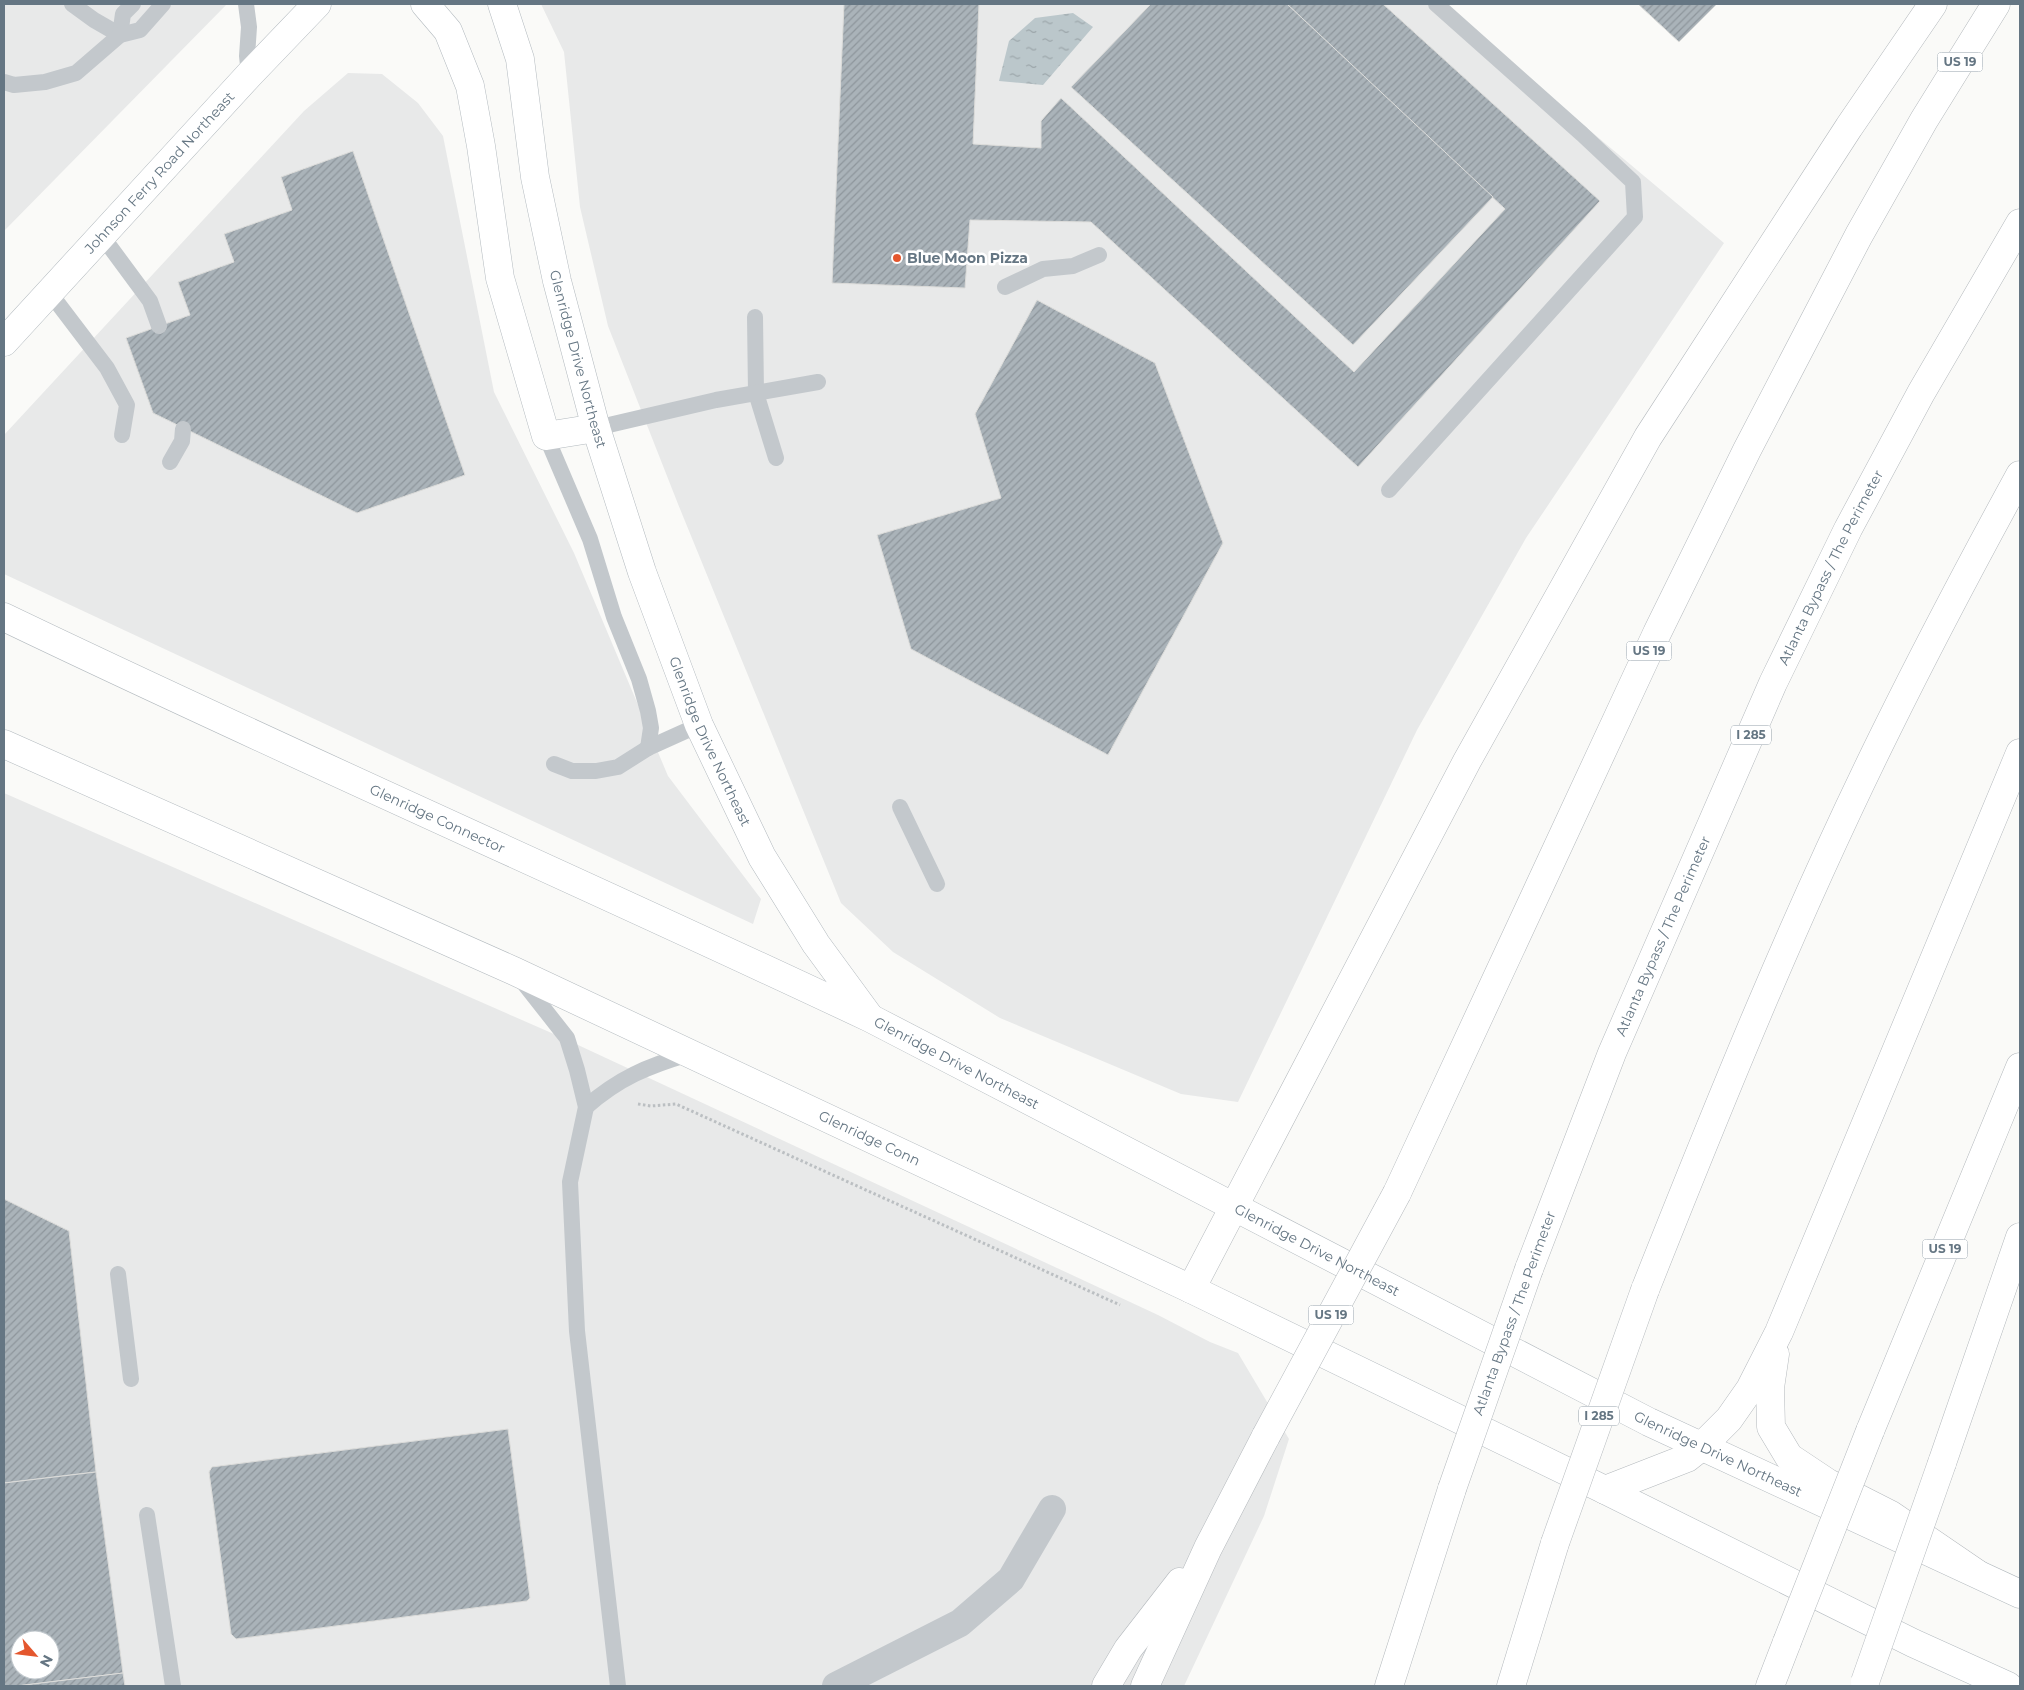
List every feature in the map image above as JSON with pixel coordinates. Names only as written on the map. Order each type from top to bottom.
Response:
[{"type":"main road","name":"Johnson Ferry Road Northeast","points":[[4,342],[249,75],[317,4]]},
{"type":"main road","points":[[425,4],[448,30],[470,86],[481,146],[500,278],[546,436],[596,428]]},
{"type":"main road","name":"Glenridge Drive Northeast","points":[[502,4],[520,58],[535,177],[557,281],[596,428],[642,572],[699,725],[762,857],[816,944],[870,1018],[1649,1422],[2020,1594]]},
{"type":"main road","points":[[1933,4],[1849,126],[1648,437],[1467,761],[1191,1289],[1605,1490],[1914,1643],[2008,1686]]},
{"type":"main road","name":"US 19","points":[[1145,1686],[1208,1548],[1397,1193],[1657,632],[1747,450],[1864,226],[1924,120],[1996,4]]},
{"type":"main road","name":"Atlanta Bypass / The Perimeter","points":[[1389,1686],[1452,1489],[1529,1269],[1612,1053],[1773,683],[1848,529],[1921,393],[2020,223]]},
{"type":"main road","name":"I 285","points":[[1511,1686],[1555,1543],[1645,1290],[1722,1095],[1804,906],[1886,731],[2020,475]]},
{"type":"main road","name":"Glenridge Connector","points":[[4,618],[149,687],[754,963],[870,1018]]},
{"type":"main road","points":[[4,744],[514,971],[689,1054]]},
{"type":"main road","points":[[1605,1490],[1687,1458],[1729,1419],[1750,1389],[1779,1332],[2020,754]]},
{"type":"main road","name":"Glenridge Conn","points":[[689,1054],[1191,1289]]},
{"type":"main road","name":"US 19","points":[[1770,1686],[1870,1431],[2020,1067]]},
{"type":"main road","points":[[1864,1686],[2020,1237]]},
{"type":"main road","points":[[1779,1332],[1770,1388],[1771,1427],[1789,1457],[1828,1483],[1891,1515],[1976,1573]]},
{"type":"main road","points":[[1106,1686],[1128,1648],[1208,1548]]},
{"type":"street","points":[[844,1685],[960,1623],[1011,1579],[1052,1509]]},
{"type":"lane","points":[[72,4],[120,35]]},
{"type":"lane","points":[[120,35],[123,14],[133,4]]},
{"type":"lane","points":[[4,82],[14,85],[45,82],[76,72],[120,35],[140,30],[163,4]]},
{"type":"lane","points":[[246,4],[249,27],[247,56],[249,75]]},
{"type":"lane","points":[[1389,490],[1635,217],[1633,182],[1436,4]]},
{"type":"lane","points":[[102,236],[150,301],[159,326]]},
{"type":"lane","points":[[1005,287],[1043,269],[1073,266],[1100,255]]},
{"type":"lane","points":[[50,293],[107,368],[127,405],[122,435]]},
{"type":"lane","points":[[755,317],[756,393],[776,458]]},
{"type":"lane","points":[[596,428],[716,400],[818,382]]},
{"type":"lane","points":[[170,462],[182,441],[184,429]]},
{"type":"lane","points":[[546,436],[590,539],[614,617],[639,679],[651,728],[648,748]]},
{"type":"lane","points":[[554,764],[572,771],[596,771],[618,767],[648,748],[699,725]]},
{"type":"lane","points":[[900,807],[937,884]]},
{"type":"lane","points":[[514,971],[567,1038],[586,1107],[570,1182],[577,1331],[618,1686]]},
{"type":"lane","points":[[586,1107],[605,1090],[651,1065],[689,1054]]},
{"type":"lane","points":[[118,1274],[131,1379]]},
{"type":"lane","points":[[147,1515],[173,1686]]},
{"type":"path","points":[[605,1090],[631,1103],[650,1106],[676,1104],[1120,1306]]},
{"type":"shaded area","points":[[4,4],[227,4],[4,231]]},
{"type":"shaded area","points":[[541,4],[1439,4],[1724,243],[1526,538],[1417,730],[1238,1102],[1181,1094],[1000,1018],[893,952],[841,903],[678,504],[608,326],[580,207],[564,52]]},
{"type":"shaded area","points":[[348,73],[382,74],[418,103],[443,136],[494,392],[574,553],[668,776],[761,899],[753,924],[4,574],[4,435],[304,111]]},
{"type":"shaded area","points":[[4,793],[563,1038],[1158,1315],[1210,1342],[1238,1353],[1289,1439],[1264,1516],[1184,1686],[4,1686]]},
{"type":"water","points":[[1073,13],[1093,27],[1043,85],[999,81],[1009,41],[1035,18]]},
{"type":"building","points":[[844,4],[979,4],[973,144],[1041,148],[1041,121],[1061,98],[1354,372],[1505,209],[1287,4],[1383,4],[1600,201],[1358,467],[1091,222],[970,220],[965,288],[832,283]]},
{"type":"building","points":[[1151,4],[1287,4],[1493,197],[1353,345],[1071,87]]},
{"type":"building","points":[[1638,4],[1717,4],[1679,42]]},
{"type":"building","points":[[353,151],[465,475],[357,513],[153,413],[126,338],[190,315],[178,282],[234,262],[224,234],[292,210],[281,177]]},
{"type":"building","points":[[1037,300],[1155,363],[1223,543],[1108,755],[911,649],[877,535],[1001,498],[975,414]]},
{"type":"building","points":[[4,1199],[69,1231],[96,1472],[4,1483]]},
{"type":"building","points":[[508,1429],[530,1598],[527,1601],[236,1639],[231,1634],[209,1472],[212,1467]]},
{"type":"building","points":[[96,1472],[123,1673],[17,1686],[4,1686],[4,1483]]},
{"type":"building","points":[[123,1673],[125,1686],[17,1686]]},
{"type":"place","name":"Blue Moon Pizza","points":[[897,258]]}]
